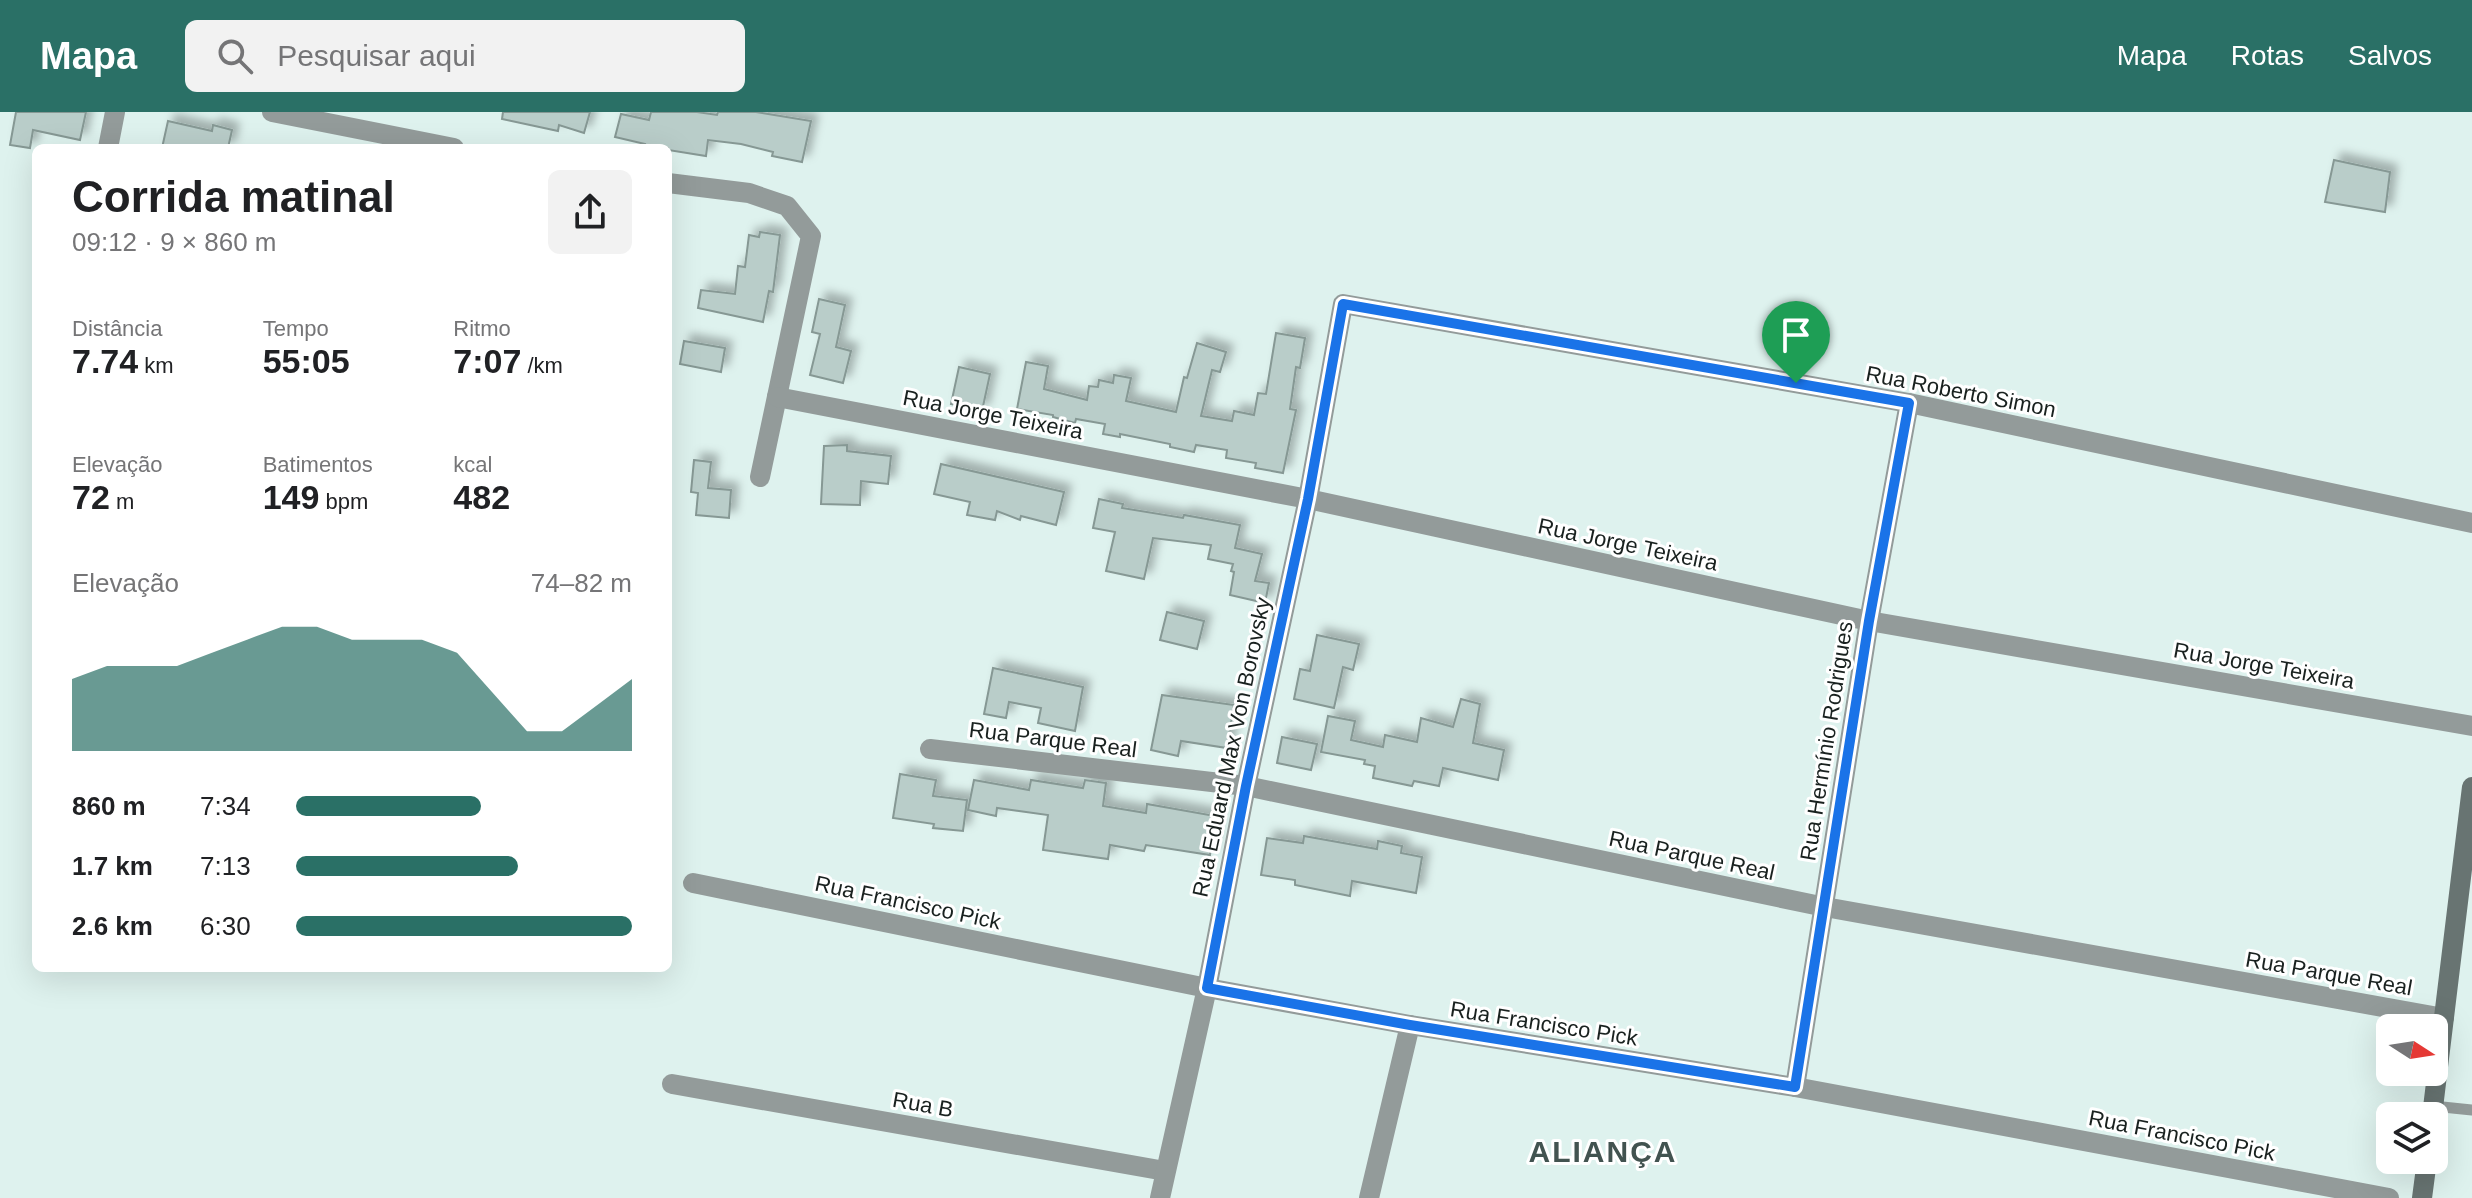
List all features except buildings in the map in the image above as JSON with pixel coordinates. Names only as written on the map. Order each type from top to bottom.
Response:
[{"type":"main road","points":[[2444,1014],[2472,787]]},
{"type":"main road","points":[[2422,1198],[2425,1174]]},
{"type":"street","points":[[109,144],[115,112]]},
{"type":"street","points":[[272,112],[434,144]]},
{"type":"street","points":[[672,183],[749,193],[787,206],[811,236],[760,477]]},
{"type":"street","name":"Rua Roberto Simon","points":[[1343,304],[1909,403],[2472,523]]},
{"type":"street","name":"Rua Eduard Max Von Borovsky","points":[[1160,1198],[1207,988],[1246,786],[1308,499],[1343,304]]},
{"type":"street","name":"Rua Jorge Teixeira","points":[[777,397],[1308,499],[1869,621],[2472,726]]},
{"type":"street","name":"Rua Hermínio Rodrigues","points":[[1795,1087],[1869,621],[1909,403]]},
{"type":"street","name":"Rua Parque Real","points":[[930,749],[1246,786],[1825,907],[2422,1014]]},
{"type":"street","name":"Rua Francisco Pick","points":[[693,883],[1207,988],[1410,1025],[1795,1087],[2389,1198]]},
{"type":"street","points":[[1369,1198],[1410,1025]]},
{"type":"street","name":"Rua B","points":[[672,1084],[1165,1171]]},
{"type":"lane","points":[[2448,1111],[2472,1110]]},
{"type":"district","name":"ALIANÇA","points":[[1603,1152]]},
{"type":"route","points":[[1343,304],[1796,383],[1909,403],[1869,621],[1795,1087],[1410,1025],[1207,988],[1246,786],[1308,499],[1343,304]]}]
